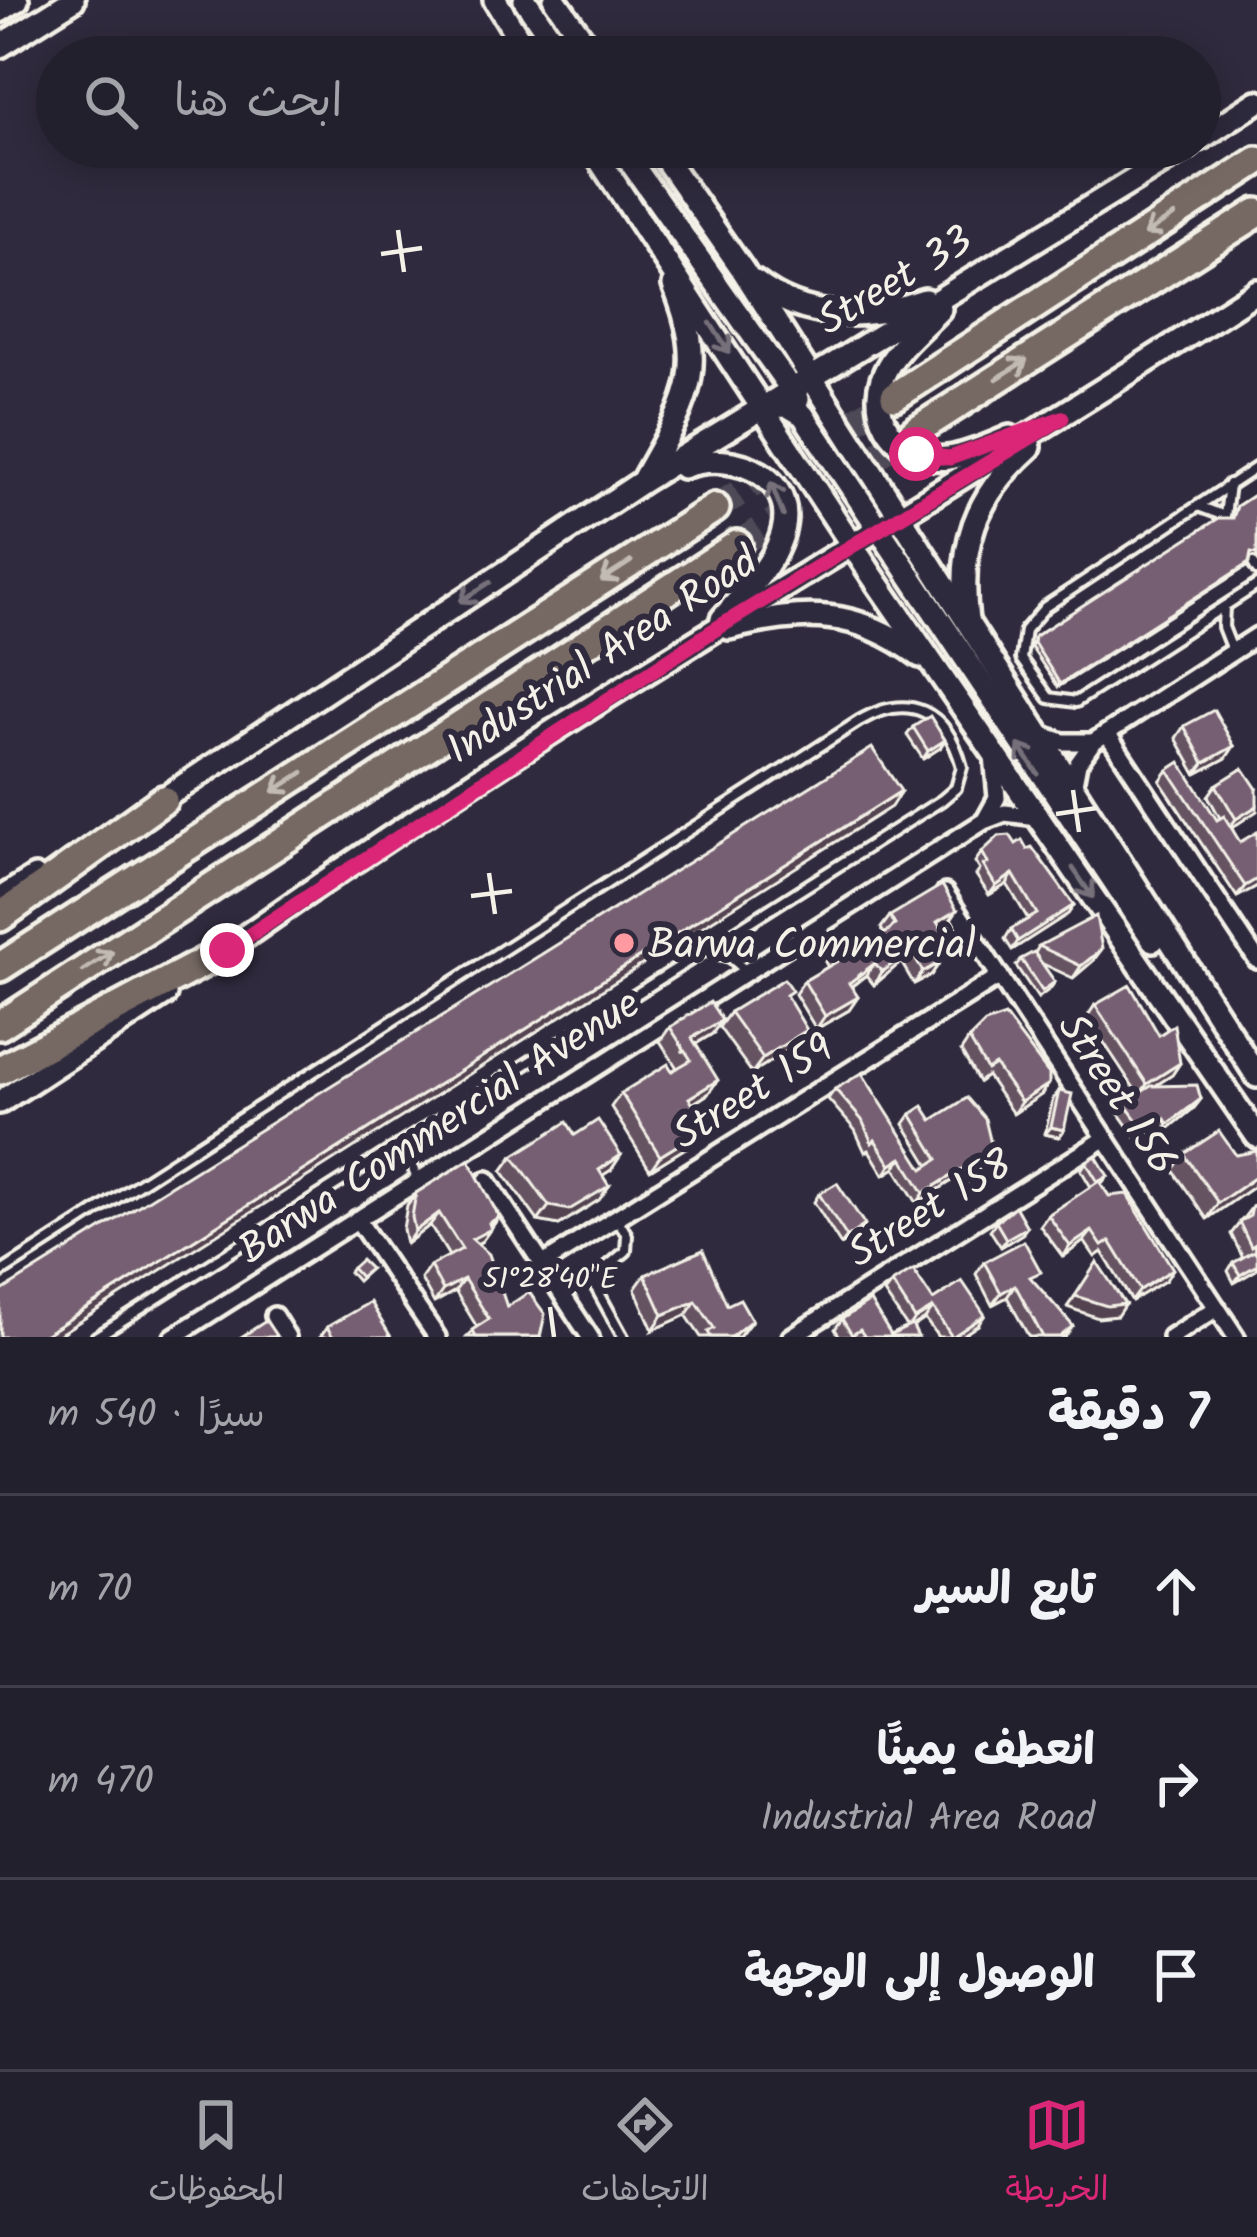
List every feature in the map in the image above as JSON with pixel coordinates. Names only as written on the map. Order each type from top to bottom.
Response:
[{"type":"highway","points":[[895,396],[1257,161]]},
{"type":"highway","points":[[914,432],[1257,213]]},
{"type":"highway","name":"Industrial Area Road","points":[[0,967],[715,508]]},
{"type":"highway","name":"Industrial Area Road","points":[[0,1025],[737,544]]},
{"type":"highway","points":[[0,917],[163,800]]},
{"type":"highway","points":[[0,1070],[227,950]]},
{"type":"main road","points":[[0,11],[17,0]]},
{"type":"main road","points":[[43,19],[59,0]]},
{"type":"main road","points":[[0,46],[73,0]]},
{"type":"main road","points":[[495,0],[517,36]]},
{"type":"main road","points":[[525,0],[550,36]]},
{"type":"main road","points":[[555,0],[580,36]]},
{"type":"main road","points":[[1221,125],[1257,102]]},
{"type":"main road","points":[[606,168],[992,752],[1257,1136]]},
{"type":"main road","points":[[636,168],[899,515],[1257,1076]]},
{"type":"main road","points":[[663,168],[701,209]]},
{"type":"main road","points":[[672,168],[742,269],[802,385]]},
{"type":"main road","name":"Street 33","points":[[643,481],[1154,168]]},
{"type":"main road","points":[[643,481],[683,409],[695,362],[688,318],[656,240]]},
{"type":"main road","points":[[742,269],[783,299],[843,315],[889,310],[961,287]]},
{"type":"main road","points":[[961,287],[886,368],[878,404],[890,434],[916,454],[942,459],[1062,418]]},
{"type":"main road","name":"Industrial Area Road","points":[[0,1102],[108,1036],[227,950],[711,632],[1062,418],[1257,291]]},
{"type":"main road","points":[[765,407],[788,406],[803,416],[1119,896],[1197,988]]},
{"type":"main road","points":[[968,626],[962,569],[974,516],[998,478],[1062,418]]},
{"type":"main road","points":[[0,899],[163,800],[643,481],[703,460],[735,460],[764,474],[781,498],[785,517],[778,547],[711,632]]},
{"type":"main road","points":[[711,632],[797,614],[840,615],[884,631],[938,670]]},
{"type":"street","points":[[1073,789],[1078,764],[1100,737],[1257,636]]},
{"type":"street","points":[[1037,732],[1063,742],[1100,737]]},
{"type":"street","points":[[1100,737],[1257,959]]},
{"type":"street","points":[[984,820],[997,797],[992,752]]},
{"type":"street","name":"Barwa Commercial Avenue","points":[[173,1337],[984,820],[1005,813],[1038,817]]},
{"type":"street","name":"Street 156","points":[[942,888],[1236,1337]]},
{"type":"street","name":"Street 159","points":[[543,1264],[1000,976]]},
{"type":"street","name":"Street 158","points":[[791,1337],[1106,1138]]},
{"type":"street","points":[[487,1180],[590,1337]]},
{"type":"street","points":[[357,1220],[436,1337]]},
{"type":"street","points":[[1172,1337],[1217,1308]]},
{"type":"street","points":[[274,1316],[287,1337]]},
{"type":"lane","points":[[1257,467],[1045,607],[1025,630],[1021,659],[1049,698],[1076,702],[1257,585]]},
{"type":"lane","points":[[1196,506],[1225,516],[1229,484]]},
{"type":"lane","points":[[1224,605],[1223,627],[1233,652]]},
{"type":"lane","points":[[0,1273],[859,721],[893,705],[928,712],[959,754],[962,777],[956,788],[707,952],[96,1337]]},
{"type":"lane","points":[[707,952],[730,957],[746,971]]},
{"type":"lane","points":[[414,1136],[411,1162],[417,1180]]},
{"type":"lane","points":[[616,1218],[626,1234],[626,1251],[596,1276],[594,1285],[623,1337]]},
{"type":"building","points":[[1257,493],[1257,554],[1251,553],[1249,563],[1060,684],[1034,643],[1035,636],[1219,518],[1233,518],[1237,506]]},
{"type":"building","points":[[1214,710],[1234,746],[1204,763],[1184,726]]},
{"type":"building","points":[[930,716],[945,740],[928,751],[913,727]]},
{"type":"building","name":"Barwa Commercial","points":[[872,748],[901,791],[41,1337],[0,1337],[0,1292]]},
{"type":"building","points":[[1180,762],[1217,820],[1224,816],[1240,842],[1257,832],[1257,879],[1245,886],[1168,770]]},
{"type":"building","points":[[1243,768],[1257,789],[1257,806],[1236,819],[1216,785]]},
{"type":"building","points":[[1010,835],[1016,844],[1022,840],[1027,849],[1032,847],[1074,905],[1018,941],[1011,929],[1037,914],[1013,874],[996,886],[983,865],[988,863],[982,852],[999,836]]},
{"type":"building","points":[[942,885],[957,910],[937,922],[948,939],[940,962],[923,972],[910,950],[882,972],[875,963],[849,983],[858,997],[825,1016],[804,981],[841,959],[834,950],[850,939],[860,954],[895,925],[890,916]]},
{"type":"building","points":[[1096,916],[1102,949],[1081,966],[1039,946]]},
{"type":"building","points":[[1034,952],[1055,982],[1042,991],[1021,959]]},
{"type":"building","points":[[784,979],[792,991],[786,995],[807,1030],[763,1058],[730,1012]]},
{"type":"building","points":[[1130,985],[1159,1035],[1174,1025],[1180,1063],[1147,1084],[1095,1005]]},
{"type":"building","points":[[710,1002],[722,1020],[692,1038],[718,1080],[689,1098],[707,1127],[660,1156],[621,1093],[668,1064],[672,1071],[691,1060],[670,1027]]},
{"type":"building","points":[[1005,1016],[1049,1074],[1049,1084],[1021,1102],[995,1065],[987,1070],[969,1039],[985,1023]]},
{"type":"building","points":[[862,1073],[923,1169],[938,1159],[911,1114],[923,1106],[932,1120],[967,1098],[985,1119],[993,1152],[977,1167],[979,1174],[962,1169],[924,1193],[902,1158],[891,1165],[835,1089]]},
{"type":"building","points":[[1197,1085],[1201,1099],[1168,1124],[1165,1119],[1146,1133],[1124,1103],[1151,1086]]},
{"type":"building","points":[[1059,1091],[1072,1094],[1064,1130],[1051,1127]]},
{"type":"building","points":[[598,1120],[621,1155],[599,1170],[609,1186],[569,1210],[549,1206],[513,1156],[567,1122],[575,1135]]},
{"type":"building","points":[[1219,1131],[1236,1155],[1257,1151],[1257,1176],[1218,1203],[1184,1154]]},
{"type":"building","points":[[1096,1156],[1108,1176],[1098,1182],[1086,1162]]},
{"type":"building","points":[[469,1160],[499,1217],[489,1223],[491,1229],[472,1239],[489,1254],[507,1307],[529,1292],[545,1314],[540,1337],[476,1337],[472,1330],[489,1319],[464,1279],[443,1290],[430,1266],[462,1249],[439,1213],[415,1231],[416,1193]]},
{"type":"building","points":[[1099,1181],[1109,1196],[1127,1194],[1173,1269],[1140,1290],[1110,1241],[1102,1246],[1092,1231],[1070,1246],[1048,1215]]},
{"type":"building","points":[[837,1183],[865,1225],[847,1237],[819,1194]]},
{"type":"building","points":[[1257,1204],[1257,1243],[1251,1247],[1239,1222]]},
{"type":"building","points":[[1015,1206],[1027,1227],[1006,1239],[996,1222]]},
{"type":"building","points":[[1024,1241],[1041,1272],[1030,1277],[1073,1326],[1060,1337],[1043,1337],[1015,1285],[1001,1293],[984,1262]]},
{"type":"building","points":[[703,1250],[727,1305],[740,1299],[752,1320],[731,1337],[711,1337],[708,1332],[714,1328],[696,1301],[663,1315],[645,1275]]},
{"type":"building","points":[[1254,1251],[1257,1265],[1240,1275],[1233,1263]]},
{"type":"building","points":[[361,1260],[370,1269],[360,1277],[352,1268]]},
{"type":"building","points":[[1097,1262],[1125,1304],[1107,1306],[1075,1296]]},
{"type":"building","points":[[913,1270],[933,1300],[962,1281],[985,1315],[952,1337],[933,1308],[915,1319],[892,1283]]},
{"type":"building","points":[[870,1301],[891,1335],[912,1325],[918,1337],[865,1337],[860,1330],[852,1335],[842,1319]]},
{"type":"building","points":[[370,1302],[391,1337],[333,1337],[327,1327]]},
{"type":"building","points":[[266,1321],[277,1337],[241,1337]]},
{"type":"tunnel","points":[[715,508],[895,396]]},
{"type":"tunnel","points":[[737,545],[914,432]]},
{"type":"place","name":"Barwa Commercial","points":[[624,943]]},
{"type":"route","points":[[227,950],[711,632],[1062,418],[950,458],[916,454]]}]
